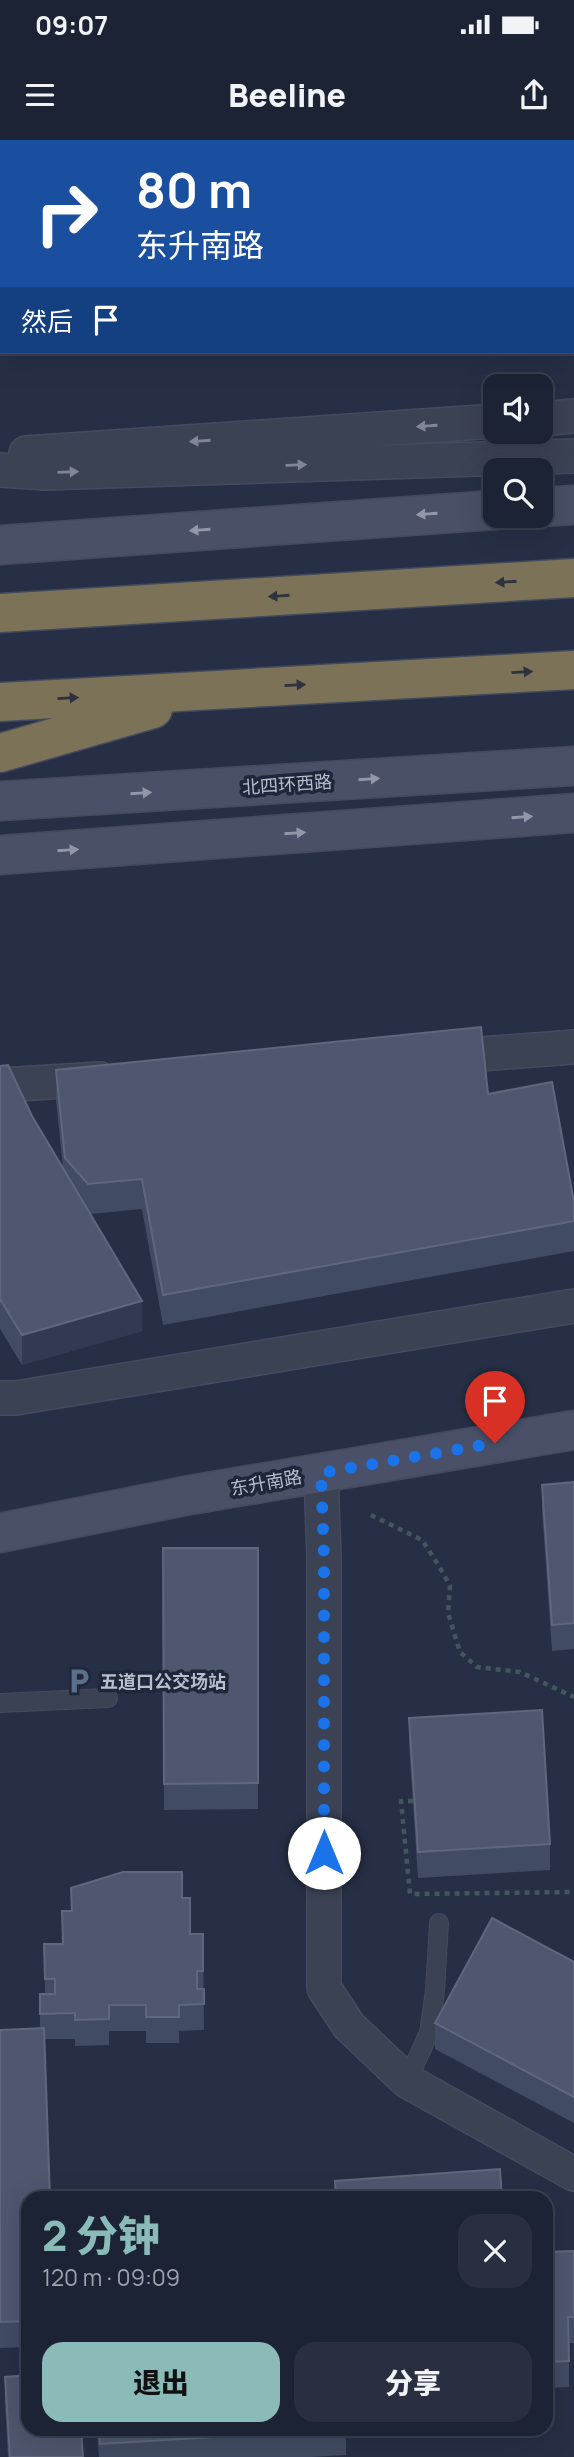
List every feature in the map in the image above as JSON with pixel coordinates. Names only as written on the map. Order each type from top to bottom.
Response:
[{"type":"highway","points":[[0,613],[574,578]]},
{"type":"highway","points":[[0,586],[166,603]]},
{"type":"highway","points":[[0,702],[574,670]]},
{"type":"highway","points":[[0,753],[219,689]]},
{"type":"street","points":[[553,418],[574,416]]},
{"type":"street","points":[[0,456],[483,423]]},
{"type":"street","points":[[0,470],[45,473],[574,456]]},
{"type":"street","points":[[553,506],[574,505]]},
{"type":"street","points":[[0,545],[483,511]]},
{"type":"street","name":"北四环西路","points":[[0,801],[574,766]]},
{"type":"street","points":[[0,855],[574,813]]},
{"type":"street","points":[[408,1059],[574,1046]]},
{"type":"street","points":[[0,1085],[136,1076]]},
{"type":"street","points":[[0,1398],[43,1394],[574,1306]]},
{"type":"street","name":"东升南路","points":[[0,1533],[190,1495],[574,1430]]},
{"type":"street","points":[[321,1473],[324,1557],[324,1988],[349,2026],[407,2081],[574,2174]]},
{"type":"lane","points":[[0,1703],[108,1698]]},
{"type":"lane","points":[[407,2081],[429,2034],[435,1991],[439,1923]]},
{"type":"path","points":[[371,1515],[422,1540],[439,1566],[450,1586],[448,1613],[460,1652],[478,1667],[520,1672],[574,1697]]},
{"type":"path","points":[[413,1801],[401,1801],[410,1895],[574,1892]]},
{"type":"building","points":[[481,1027],[488,1094],[552,1082],[574,1202],[574,1221],[163,1295],[142,1179],[88,1184],[65,1158],[56,1070]]},
{"type":"building","points":[[8,1065],[32,1116],[142,1301],[22,1335],[0,1299],[0,1066]]},
{"type":"building","points":[[574,1482],[574,1623],[552,1625],[542,1485]]},
{"type":"building","points":[[163,1548],[258,1548],[258,1783],[164,1784]]},
{"type":"building","points":[[542,1710],[550,1844],[418,1852],[409,1718]]},
{"type":"building","points":[[123,1872],[182,1872],[182,1898],[190,1898],[190,1934],[203,1934],[203,1971],[197,1971],[197,1989],[204,1989],[204,2004],[179,2005],[179,2017],[146,2017],[146,2005],[109,2005],[109,2019],[75,2020],[75,2013],[40,2014],[40,1994],[55,1994],[55,1979],[45,1979],[44,1944],[63,1944],[62,1911],[72,1911],[71,1888]]},
{"type":"building","points":[[492,1918],[574,1962],[574,2097],[435,2023]]},
{"type":"building","points":[[44,2028],[50,2191],[21,2191],[21,2321],[0,2322],[0,2030]]},
{"type":"building","points":[[500,2169],[502,2191],[336,2191],[335,2181]]},
{"type":"building","points":[[574,2251],[574,2317],[568,2317],[569,2361],[553,2362],[553,2252]]},
{"type":"building","points":[[21,2376],[21,2436],[82,2436],[83,2457],[10,2457],[5,2377]]},
{"type":"building","points":[[99,2436],[231,2436],[100,2444]]},
{"type":"place","name":"五道口公交场站","points":[[79,1681]]},
{"type":"route","points":[[324,1853],[324,1557],[321,1473],[495,1443]]}]
